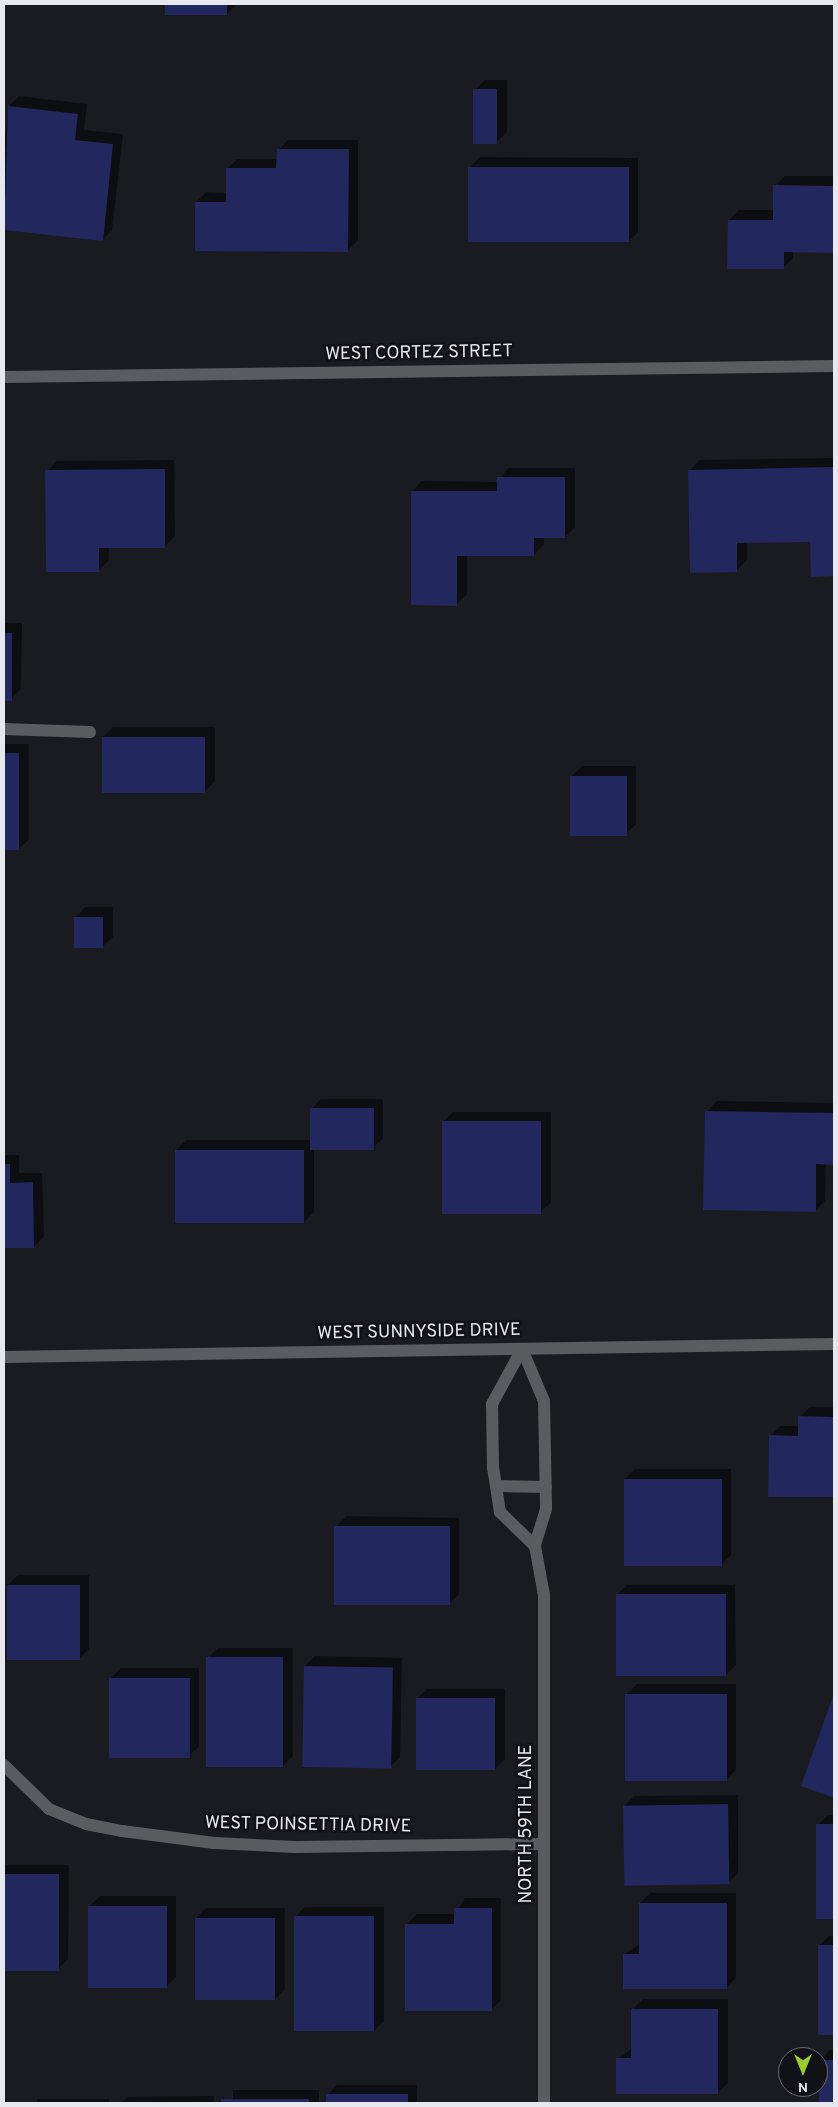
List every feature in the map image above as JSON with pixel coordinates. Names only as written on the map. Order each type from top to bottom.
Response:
[{"type":"street","name":"WEST CORTEZ STREET","points":[[4,377],[834,366]]},
{"type":"street","points":[[4,729],[90,732]]},
{"type":"street","name":"WEST SUNNYSIDE DRIVE","points":[[4,1357],[834,1344]]},
{"type":"street","points":[[522,1349],[492,1404],[496,1486],[500,1512],[535,1546]]},
{"type":"street","name":"NORTH 59TH LANE","points":[[522,1349],[544,1401],[546,1509],[535,1546],[544,1595],[544,2103]]},
{"type":"street","points":[[496,1486],[546,1487]]},
{"type":"street","name":"WEST POINSETTIA DRIVE","points":[[4,1765],[49,1809],[86,1824],[122,1831],[214,1843],[294,1846],[544,1844]]},
{"type":"building","points":[[165,4],[227,4],[227,15],[165,15]]},
{"type":"building","points":[[473,89],[497,89],[497,144],[473,144]]},
{"type":"building","points":[[8,106],[78,114],[75,140],[113,144],[103,241],[4,230]]},
{"type":"building","points":[[277,149],[349,149],[348,252],[195,251],[195,202],[226,202],[226,168],[276,168]]},
{"type":"building","points":[[468,167],[629,167],[629,242],[468,242]]},
{"type":"building","points":[[773,185],[834,186],[834,253],[784,252],[784,269],[727,269],[728,220],[773,220]]},
{"type":"building","points":[[834,467],[834,576],[811,577],[810,542],[737,543],[737,572],[690,573],[688,470]]},
{"type":"building","points":[[165,469],[165,548],[99,548],[99,572],[46,572],[45,470]]},
{"type":"building","points":[[497,477],[565,477],[565,538],[534,538],[534,556],[457,556],[457,606],[411,605],[411,491],[497,491]]},
{"type":"building","points":[[4,633],[12,633],[12,701],[4,701]]},
{"type":"building","points":[[102,737],[205,737],[205,793],[102,793]]},
{"type":"building","points":[[4,753],[19,753],[19,850],[4,850]]},
{"type":"building","points":[[570,776],[627,776],[627,836],[570,836]]},
{"type":"building","points":[[74,917],[103,917],[103,948],[74,948]]},
{"type":"building","points":[[310,1108],[374,1108],[374,1150],[310,1150]]},
{"type":"building","points":[[705,1111],[834,1113],[834,1165],[816,1164],[816,1212],[703,1210]]},
{"type":"building","points":[[442,1121],[541,1121],[541,1214],[442,1214]]},
{"type":"building","points":[[175,1150],[304,1150],[304,1223],[175,1223]]},
{"type":"building","points":[[4,1164],[10,1164],[10,1183],[33,1182],[34,1248],[4,1248]]},
{"type":"building","points":[[798,1416],[834,1417],[834,1497],[768,1497],[769,1435],[798,1436]]},
{"type":"building","points":[[624,1479],[722,1479],[722,1566],[624,1566]]},
{"type":"building","points":[[334,1526],[450,1526],[450,1605],[334,1605]]},
{"type":"building","points":[[7,1585],[80,1585],[80,1660],[7,1660]]},
{"type":"building","points":[[616,1594],[726,1594],[726,1676],[616,1676]]},
{"type":"building","points":[[206,1657],[283,1657],[283,1767],[206,1767]]},
{"type":"building","points":[[304,1666],[393,1668],[391,1769],[302,1767]]},
{"type":"building","points":[[109,1678],[190,1678],[190,1758],[109,1758]]},
{"type":"building","points":[[834,1693],[834,1798],[801,1786]]},
{"type":"building","points":[[625,1694],[727,1694],[727,1781],[625,1781]]},
{"type":"building","points":[[416,1698],[495,1698],[495,1770],[416,1770]]},
{"type":"building","points":[[728,1804],[729,1884],[624,1886],[623,1806]]},
{"type":"building","points":[[816,1824],[834,1824],[834,1919],[816,1919]]},
{"type":"building","points":[[4,1874],[59,1874],[59,1971],[4,1971]]},
{"type":"building","points":[[639,1903],[727,1903],[727,1989],[623,1989],[623,1954],[639,1954]]},
{"type":"building","points":[[88,1906],[167,1906],[167,1988],[88,1988]]},
{"type":"building","points":[[454,1908],[492,1908],[492,2011],[405,2011],[405,1924],[454,1924]]},
{"type":"building","points":[[294,1916],[374,1916],[374,2031],[294,2031]]},
{"type":"building","points":[[195,1918],[275,1918],[275,2000],[195,2000]]},
{"type":"building","points":[[818,1945],[834,1945],[834,2035],[818,2035]]},
{"type":"building","points":[[631,2009],[718,2009],[718,2094],[616,2094],[616,2058],[631,2058]]},
{"type":"building","points":[[828,2060],[834,2060],[834,2103],[819,2103],[819,2097],[828,2097]]},
{"type":"building","points":[[326,2094],[408,2094],[408,2103],[326,2103]]},
{"type":"building","points":[[221,2099],[309,2099],[309,2103],[221,2103]]}]
